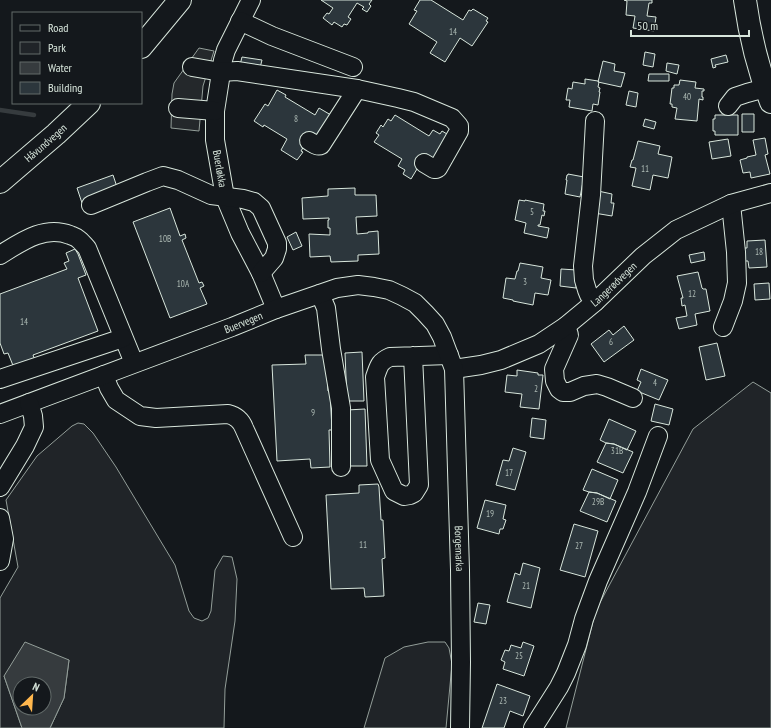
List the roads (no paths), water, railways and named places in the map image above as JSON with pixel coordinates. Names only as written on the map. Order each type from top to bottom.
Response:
[{"type":"main road","points":[[142,46],[180,0]]},
{"type":"main road","points":[[745,0],[748,24],[754,51],[768,95]]},
{"type":"main road","name":"Håvundvegen","points":[[0,182],[56,134],[88,104]]},
{"type":"street","name":"Buerløkka","points":[[252,0],[226,50],[223,60],[215,111],[215,140],[225,197],[240,233],[261,273],[276,309]]},
{"type":"street","points":[[240,22],[353,67]]},
{"type":"street","points":[[192,67],[221,72],[237,71],[357,89],[414,102],[452,118],[457,122],[459,131],[438,168],[434,169],[424,163]]},
{"type":"street","points":[[309,141],[316,146],[321,146],[357,89]]},
{"type":"street","points":[[728,106],[735,97],[747,93],[768,95]]},
{"type":"street","points":[[178,108],[215,111]]},
{"type":"street","points":[[595,121],[591,195],[584,266],[584,280],[587,290],[595,302]]},
{"type":"street","points":[[91,205],[163,176],[178,180],[211,195],[243,198],[254,202],[261,208],[277,243],[274,258],[261,273]]},
{"type":"street","name":"Langerødvegen","points":[[413,356],[418,485],[414,493],[404,496],[394,491],[380,460],[375,377],[378,367],[383,360],[390,357],[413,356],[481,365],[501,360],[539,344],[566,326],[595,302],[643,256],[676,230],[731,204],[771,193]]},
{"type":"street","points":[[723,327],[733,301],[737,283],[736,252],[731,204]]},
{"type":"street","points":[[0,255],[24,240],[39,234],[58,232],[77,238],[87,248],[134,364]]},
{"type":"street","name":"Buervegen","points":[[0,414],[276,309],[337,288],[358,285],[389,290],[415,303],[435,324],[452,362]]},
{"type":"street","points":[[320,294],[326,308],[341,408],[341,467]]},
{"type":"street","points":[[566,326],[569,335],[554,369],[555,381],[559,389],[563,392],[570,392],[584,386],[597,384],[632,398]]},
{"type":"street","points":[[0,379],[123,338]]},
{"type":"street","name":"Borgemarka","points":[[452,362],[460,570],[460,728]]},
{"type":"street","points":[[104,375],[116,400],[140,416],[156,418],[228,414],[234,415],[241,422],[244,428],[293,538]]},
{"type":"street","points":[[0,487],[25,446],[34,427],[33,416],[29,403]]},
{"type":"street","points":[[533,728],[559,687],[566,673],[598,581],[637,492],[658,436]]},
{"type":"street","points":[[0,518],[4,539],[0,561]]},
{"type":"water","points":[[25,642],[69,660],[64,698],[50,728],[22,728],[18,716],[52,716],[52,676],[12,676],[12,699],[4,676]]},
{"type":"waterway","points":[[0,110],[34,115]]}]
